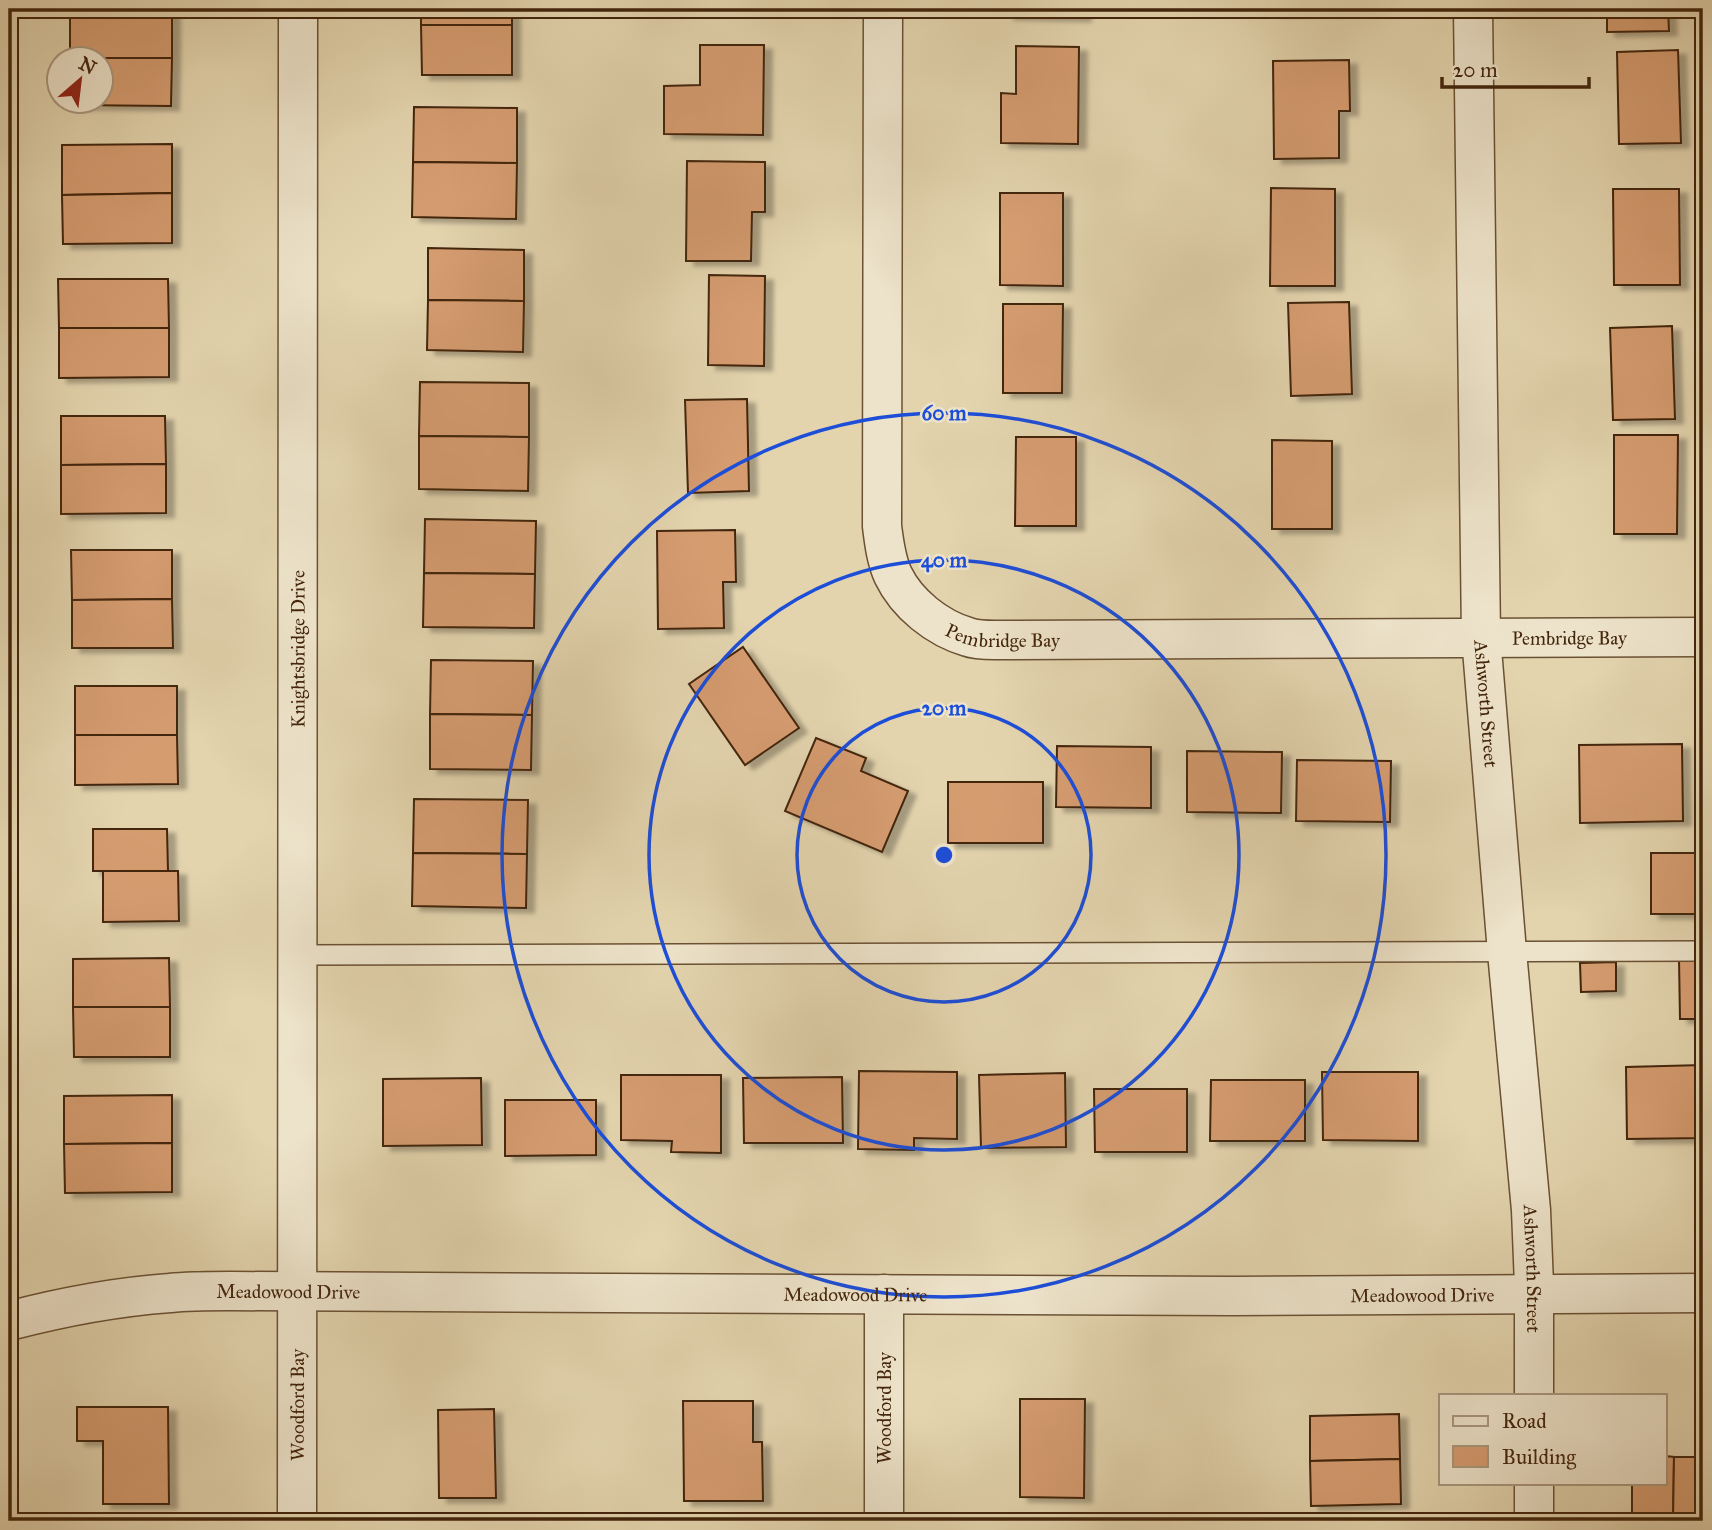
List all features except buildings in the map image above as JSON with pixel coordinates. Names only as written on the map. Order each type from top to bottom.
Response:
[{"type":"street","name":"Knightsbridge Drive","points":[[297,1292],[298,9]]},
{"type":"street","name":"Pembridge Bay","points":[[883,9],[882,526],[892,574],[910,600],[932,621],[970,638],[995,640],[1703,637]]},
{"type":"street","name":"Ashworth Street","points":[[1473,9],[1481,637],[1531,1210],[1534,1394]]},
{"type":"street","name":"Meadowood Drive","points":[[9,1321],[58,1308],[121,1298],[230,1291],[1234,1296],[1703,1293]]},
{"type":"street","name":"Woodford Bay","points":[[297,1292],[297,1521]]},
{"type":"street","name":"Woodford Bay","points":[[884,1294],[884,1521]]},
{"type":"street","points":[[1534,1484],[1534,1521]]},
{"type":"lane","points":[[299,955],[1703,951]]}]
